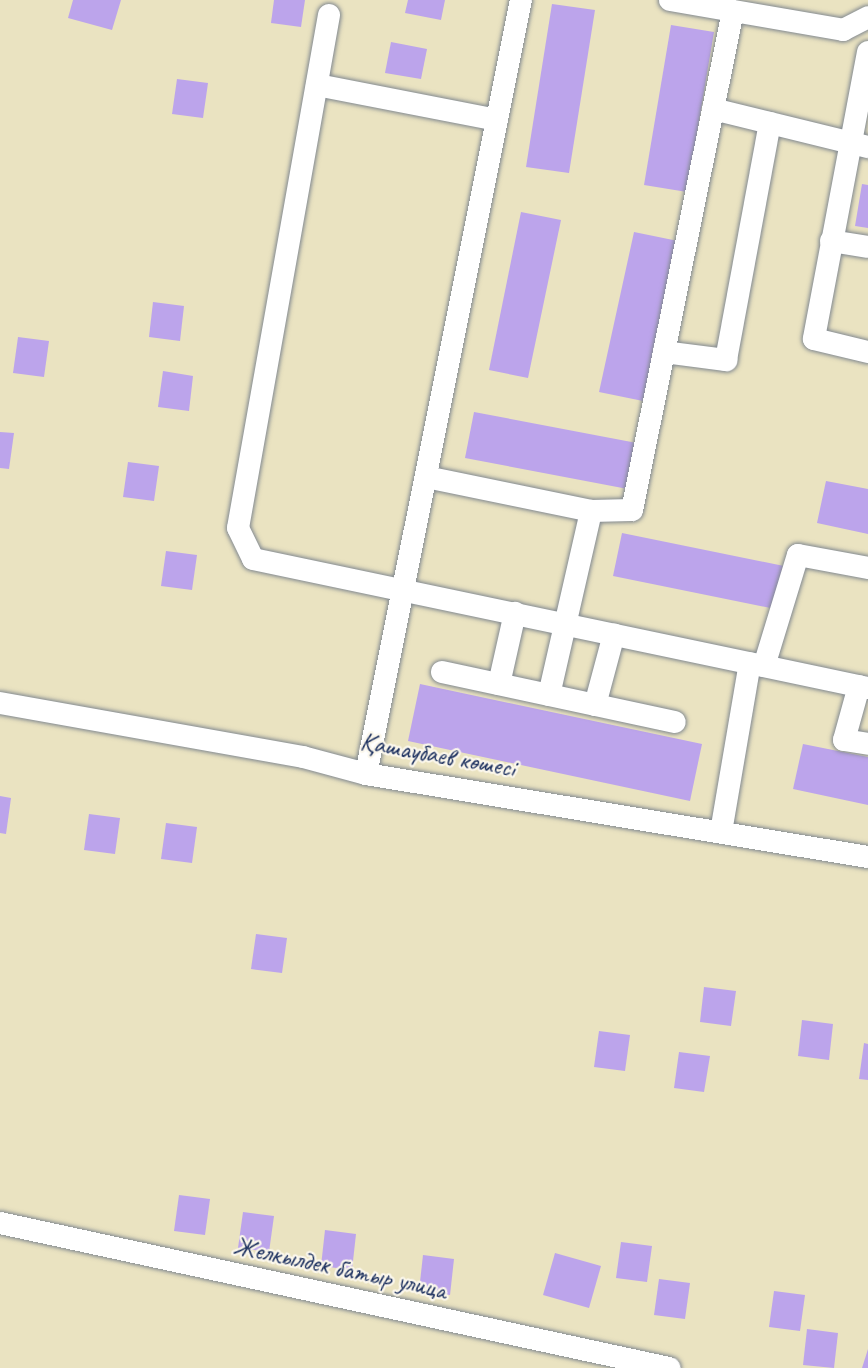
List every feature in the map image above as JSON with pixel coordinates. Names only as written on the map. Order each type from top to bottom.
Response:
[{"type":"street","points":[[366,774],[521,0]]},
{"type":"street","points":[[672,0],[733,11],[783,10],[843,30],[868,17]]},
{"type":"street","points":[[426,477],[591,511],[632,510],[733,11]]},
{"type":"street","points":[[329,15],[238,528],[253,559],[863,687],[844,740],[868,744]]},
{"type":"street","points":[[868,52],[857,145],[831,241],[814,339],[868,352]]},
{"type":"street","points":[[317,85],[497,120]]},
{"type":"street","points":[[713,109],[857,145]]},
{"type":"street","points":[[664,352],[726,360],[770,123]]},
{"type":"street","points":[[831,241],[868,247]]},
{"type":"street","points":[[549,695],[591,511]]},
{"type":"street","points":[[721,831],[757,664],[798,555],[868,568]]},
{"type":"street","points":[[499,684],[515,613]]},
{"type":"street","points":[[595,705],[614,634]]},
{"type":"street","points":[[442,672],[675,722]]},
{"type":"street","name":"Қашаубаев көшесі","points":[[0,703],[303,756],[366,774],[868,857]]},
{"type":"street","name":"Желкылдек батыр улица","points":[[0,1223],[669,1368]]},
{"type":"building","points":[[73,0],[121,0],[112,30],[68,18]]},
{"type":"building","points":[[274,0],[305,0],[301,27],[271,23]]},
{"type":"building","points":[[408,0],[445,0],[441,20],[405,13]]},
{"type":"building","points":[[552,4],[595,10],[569,173],[526,167]]},
{"type":"building","points":[[671,25],[714,32],[687,192],[644,185]]},
{"type":"building","points":[[391,42],[427,49],[421,79],[385,73]]},
{"type":"building","points":[[177,79],[208,83],[203,118],[172,114]]},
{"type":"building","points":[[862,184],[868,185],[868,228],[855,226]]},
{"type":"building","points":[[521,212],[561,220],[528,378],[489,370]]},
{"type":"building","points":[[634,232],[678,241],[643,401],[599,392]]},
{"type":"building","points":[[153,302],[184,306],[180,341],[149,337]]},
{"type":"building","points":[[18,337],[49,341],[44,377],[13,373]]},
{"type":"building","points":[[163,371],[193,376],[189,411],[158,407]]},
{"type":"building","points":[[474,412],[642,444],[633,490],[465,458]]},
{"type":"building","points":[[0,432],[14,433],[9,469],[0,468]]},
{"type":"building","points":[[128,462],[159,466],[154,501],[123,497]]},
{"type":"building","points":[[826,481],[868,489],[868,534],[817,523]]},
{"type":"building","points":[[622,533],[784,566],[775,609],[613,576]]},
{"type":"building","points":[[166,551],[197,555],[192,590],[161,586]]},
{"type":"building","points":[[420,684],[702,744],[690,801],[408,741]]},
{"type":"building","points":[[803,744],[868,757],[868,805],[793,789]]},
{"type":"building","points":[[0,796],[11,798],[6,834],[0,833]]},
{"type":"building","points":[[89,814],[120,818],[115,854],[84,850]]},
{"type":"building","points":[[166,823],[197,827],[192,863],[161,859]]},
{"type":"building","points":[[256,934],[287,938],[282,973],[251,969]]},
{"type":"building","points":[[704,987],[736,991],[731,1026],[700,1022]]},
{"type":"building","points":[[802,1020],[833,1024],[829,1060],[798,1056]]},
{"type":"building","points":[[599,1031],[630,1035],[625,1071],[594,1067]]},
{"type":"building","points":[[864,1043],[868,1044],[868,1080],[859,1079]]},
{"type":"building","points":[[679,1052],[710,1056],[704,1092],[674,1088]]},
{"type":"building","points":[[179,1195],[210,1199],[205,1235],[174,1231]]},
{"type":"building","points":[[243,1212],[274,1216],[269,1252],[238,1248]]},
{"type":"building","points":[[325,1230],[356,1234],[352,1270],[321,1266]]},
{"type":"building","points":[[621,1242],[652,1246],[647,1282],[616,1278]]},
{"type":"building","points":[[555,1253],[601,1266],[589,1308],[543,1295]]},
{"type":"building","points":[[423,1255],[454,1259],[450,1295],[419,1291]]},
{"type":"building","points":[[659,1279],[690,1283],[685,1319],[654,1315]]},
{"type":"building","points":[[774,1291],[805,1295],[800,1331],[769,1327]]},
{"type":"building","points":[[807,1329],[838,1333],[834,1368],[803,1365]]},
{"type":"building","points":[[868,1349],[868,1368],[862,1368]]}]
